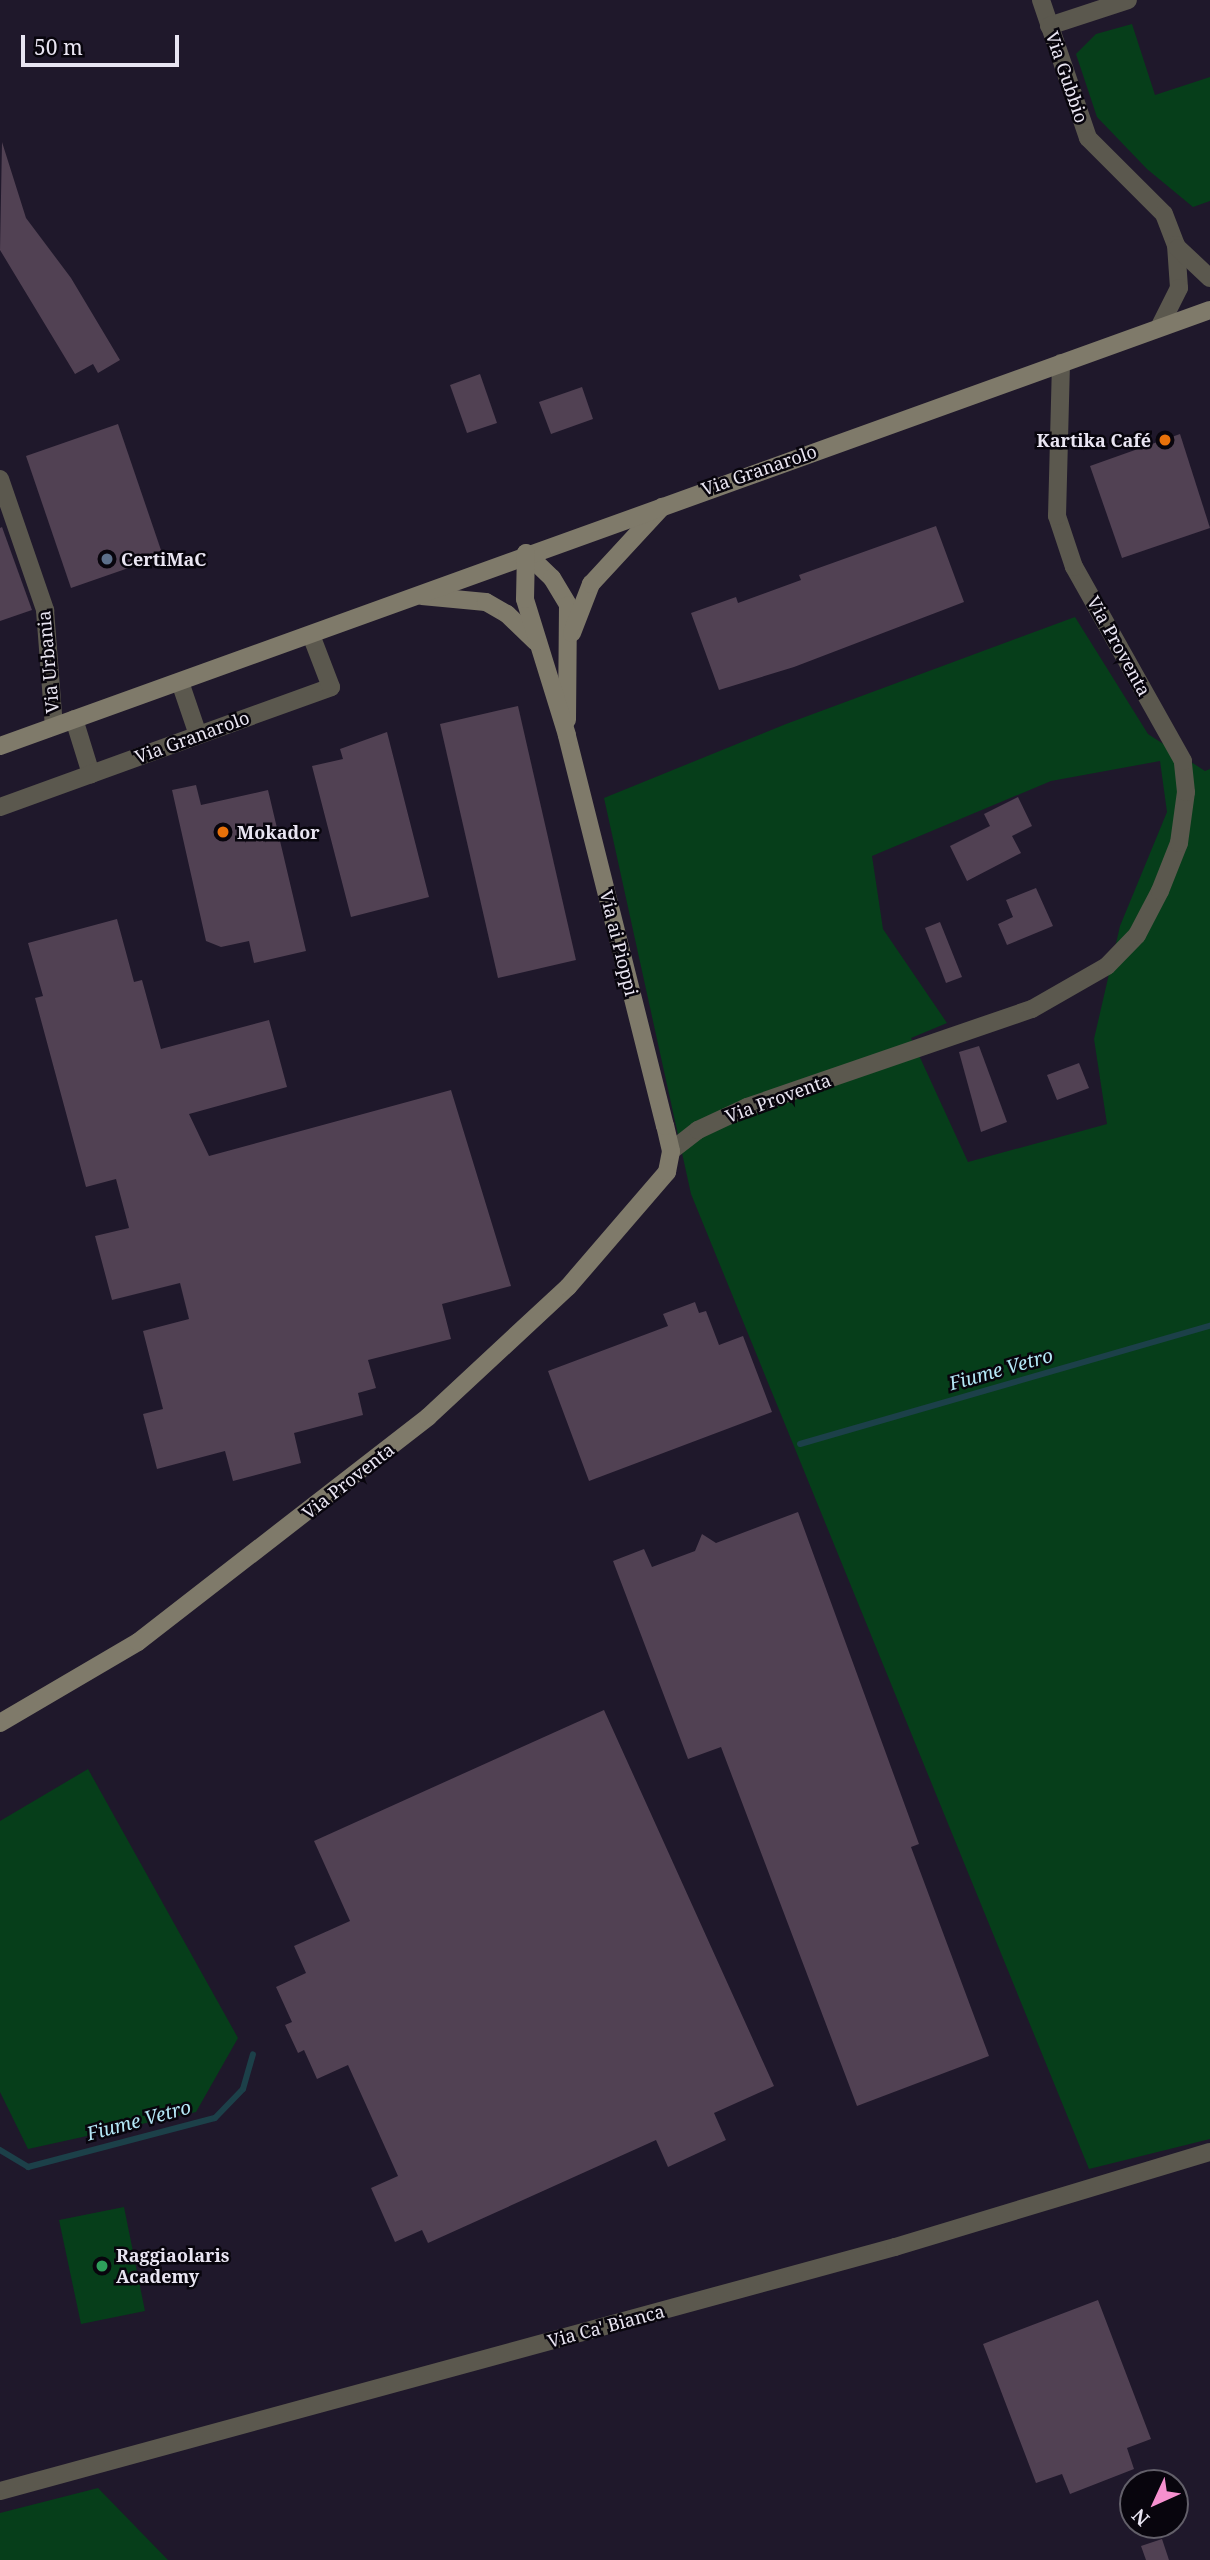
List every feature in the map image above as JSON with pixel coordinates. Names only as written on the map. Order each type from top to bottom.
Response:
[{"type":"street","name":"Via Gubbio","points":[[1041,0],[1088,138],[1164,214],[1176,245],[1179,288],[1160,326]]},
{"type":"street","points":[[1049,26],[1128,0]]},
{"type":"street","points":[[1176,245],[1210,278]]},
{"type":"street","name":"Via Granarolo","points":[[0,746],[311,635],[526,553],[1210,310]]},
{"type":"street","name":"Via Proventa","points":[[0,1723],[138,1642],[428,1417],[608,1245],[667,1172],[671,1150],[698,1130],[747,1107],[1032,1009],[1107,966],[1137,935],[1160,891],[1179,843],[1186,792],[1183,761],[1129,659],[1074,567],[1057,516],[1061,363]]},
{"type":"street","name":"Via Urbania","points":[[0,479],[45,610],[54,726]]},
{"type":"street","name":"Via ai Pioppi","points":[[568,642],[590,584],[665,503]]},
{"type":"street","name":"Via ai Pioppi","points":[[526,553],[564,594],[568,605],[567,735]]},
{"type":"street","name":"Via ai Pioppi","points":[[526,553],[522,578],[536,642],[567,735],[671,1150]]},
{"type":"street","name":"Via ai Pioppi","points":[[414,595],[486,602],[507,614],[536,642]]},
{"type":"street","name":"Via Granarolo","points":[[0,807],[331,687],[311,635]]},
{"type":"street","points":[[180,682],[198,735]]},
{"type":"street","points":[[74,719],[91,774]]},
{"type":"street","name":"Via Ca' Bianca","points":[[0,2491],[895,2247],[1210,2152]]},
{"type":"green space","points":[[1132,24],[1155,95],[1210,77],[1210,201],[1193,207],[1147,169],[1097,117],[1076,54],[1096,34]]},
{"type":"green space","points":[[1075,617],[1148,734],[1205,771],[1210,769],[1210,2139],[1089,2169],[691,1194],[604,798],[786,724]],"holes":[[[1160,761],[1167,812],[1120,926],[1094,1039],[1107,1124],[968,1162],[911,1038],[947,1023],[883,929],[872,856],[1051,781]]]},
{"type":"green space","points":[[88,1769],[238,2038],[196,2112],[28,2149],[0,2092],[0,1821]]},
{"type":"green space","name":"Raggiaolaris Academy","points":[[124,2207],[145,2311],[81,2324],[59,2220]]},
{"type":"green space","points":[[98,2488],[168,2560],[0,2560],[0,2513]]},
{"type":"building","points":[[2,142],[26,218],[71,278],[120,360],[98,373],[93,364],[75,374],[0,250]]},
{"type":"building","points":[[480,374],[497,423],[467,433],[450,385]]},
{"type":"building","points":[[582,387],[593,419],[551,434],[539,402]]},
{"type":"building","points":[[118,424],[163,556],[71,588],[26,456]]},
{"type":"building","points":[[1180,434],[1210,528],[1122,558],[1090,466]]},
{"type":"building","points":[[936,526],[964,602],[794,667],[719,690],[691,613],[736,597],[738,603],[801,580],[799,575]]},
{"type":"building","points":[[2,527],[32,610],[0,621],[0,528]]},
{"type":"building","points":[[518,706],[576,960],[498,978],[440,724]]},
{"type":"building","points":[[387,732],[429,897],[351,917],[312,766],[343,759],[340,749]]},
{"type":"building","points":[[196,785],[201,805],[268,790],[306,951],[254,963],[249,941],[221,947],[206,941],[172,790]]},
{"type":"building","points":[[1018,797],[1032,826],[1012,836],[1021,853],[967,881],[950,846],[990,826],[984,814]]},
{"type":"building","points":[[1036,888],[1053,926],[1007,945],[998,924],[1013,917],[1006,900]]},
{"type":"building","points":[[117,919],[134,982],[142,980],[161,1049],[269,1020],[287,1087],[189,1114],[209,1156],[451,1090],[511,1286],[442,1304],[451,1339],[368,1360],[376,1388],[358,1393],[363,1415],[294,1433],[301,1463],[233,1481],[225,1451],[157,1469],[143,1414],[163,1409],[143,1331],[189,1319],[180,1283],[112,1300],[95,1236],[129,1228],[116,1179],[86,1187],[35,998],[43,996],[28,943]]},
{"type":"building","points":[[940,922],[962,977],[946,983],[925,928]]},
{"type":"building","points":[[979,1046],[1007,1122],[981,1132],[959,1052]]},
{"type":"building","points":[[1079,1063],[1089,1088],[1057,1100],[1047,1075]]},
{"type":"building","points":[[695,1302],[699,1313],[706,1311],[719,1345],[743,1336],[772,1412],[589,1481],[548,1371],[668,1326],[663,1314]]},
{"type":"building","points":[[798,1512],[919,1844],[911,1847],[989,2056],[857,2106],[721,1747],[688,1759],[613,1561],[644,1549],[652,1567],[695,1551],[702,1534],[716,1543]]},
{"type":"building","points":[[604,1710],[774,2086],[714,2113],[726,2140],[668,2167],[656,2140],[428,2243],[422,2230],[395,2242],[371,2188],[398,2176],[348,2065],[317,2079],[304,2050],[298,2053],[285,2025],[292,2022],[276,1987],[306,1973],[294,1946],[350,1921],[314,1841]]},
{"type":"building","points":[[1098,2300],[1151,2439],[1127,2448],[1134,2469],[1119,2469],[1119,2475],[1070,2494],[1062,2474],[1036,2483],[983,2344]]},
{"type":"building","points":[[1162,2539],[1169,2560],[1146,2560],[1141,2546]]},
{"type":"waterway","name":"Fiume Vetro","points":[[800,1444],[1210,1326]]},
{"type":"waterway","name":"Fiume Vetro","points":[[0,2150],[28,2167],[215,2118],[243,2089],[253,2054]]},
{"type":"place","name":"Kartika Café","points":[[1165,440]]},
{"type":"place","name":"CertiMaC","points":[[107,559]]},
{"type":"place","name":"Mokador","points":[[223,832]]},
{"type":"place","name":"Raggiaolaris Academy","points":[[102,2266]]}]
